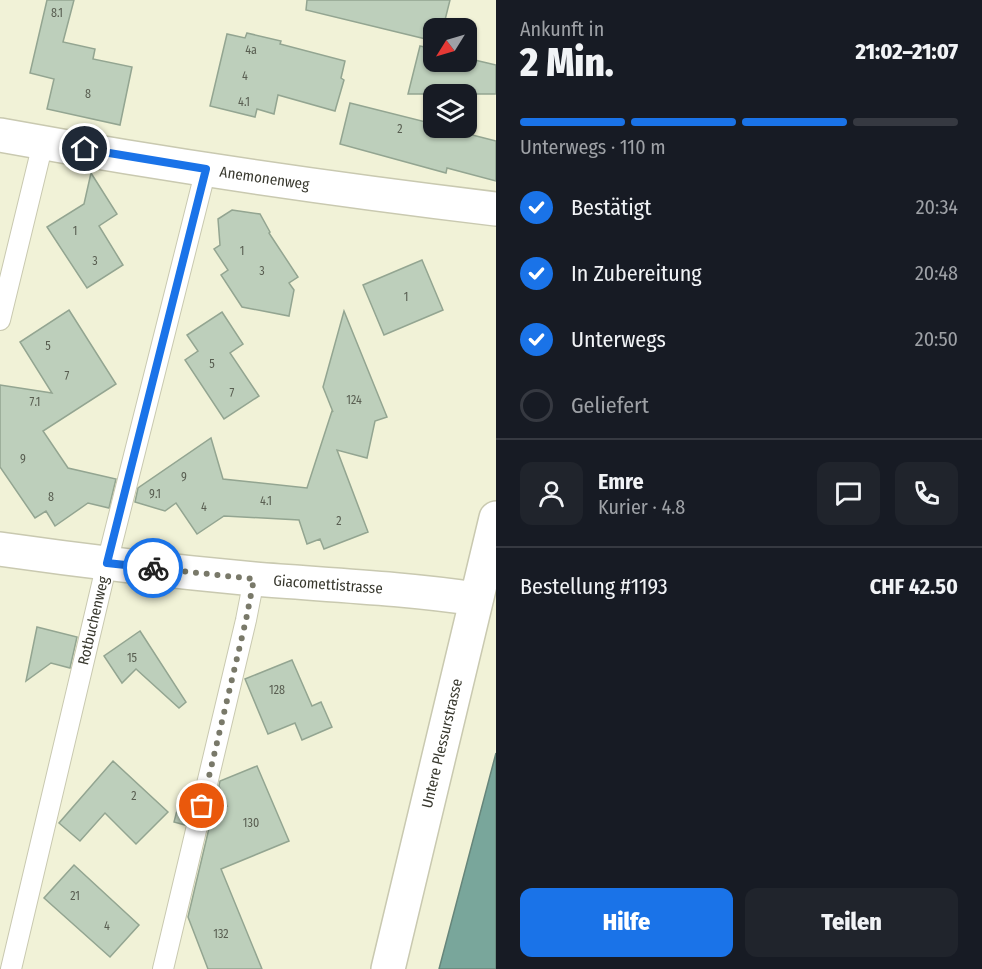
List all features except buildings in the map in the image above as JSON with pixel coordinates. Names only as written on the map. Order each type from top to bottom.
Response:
[{"type":"street","name":"Anemonenweg","points":[[0,135],[380,195],[496,209]]},
{"type":"street","name":"Untere Plessurstrasse","points":[[388,969],[496,518]]},
{"type":"street","name":"Giacomettistrasse","points":[[0,549],[254,579],[429,592],[476,599]]},
{"type":"lane","points":[[0,320],[43,143]]},
{"type":"lane","name":"Rotbuchenweg","points":[[11,969],[107,563],[206,169]]},
{"type":"lane","points":[[163,969],[254,579]]},
{"type":"water","points":[[496,753],[496,969],[439,969]]},
{"type":"way so far","points":[[153,568],[254,579],[202,806]]},
{"type":"route","points":[[85,149],[206,169],[107,563],[153,568]]}]
